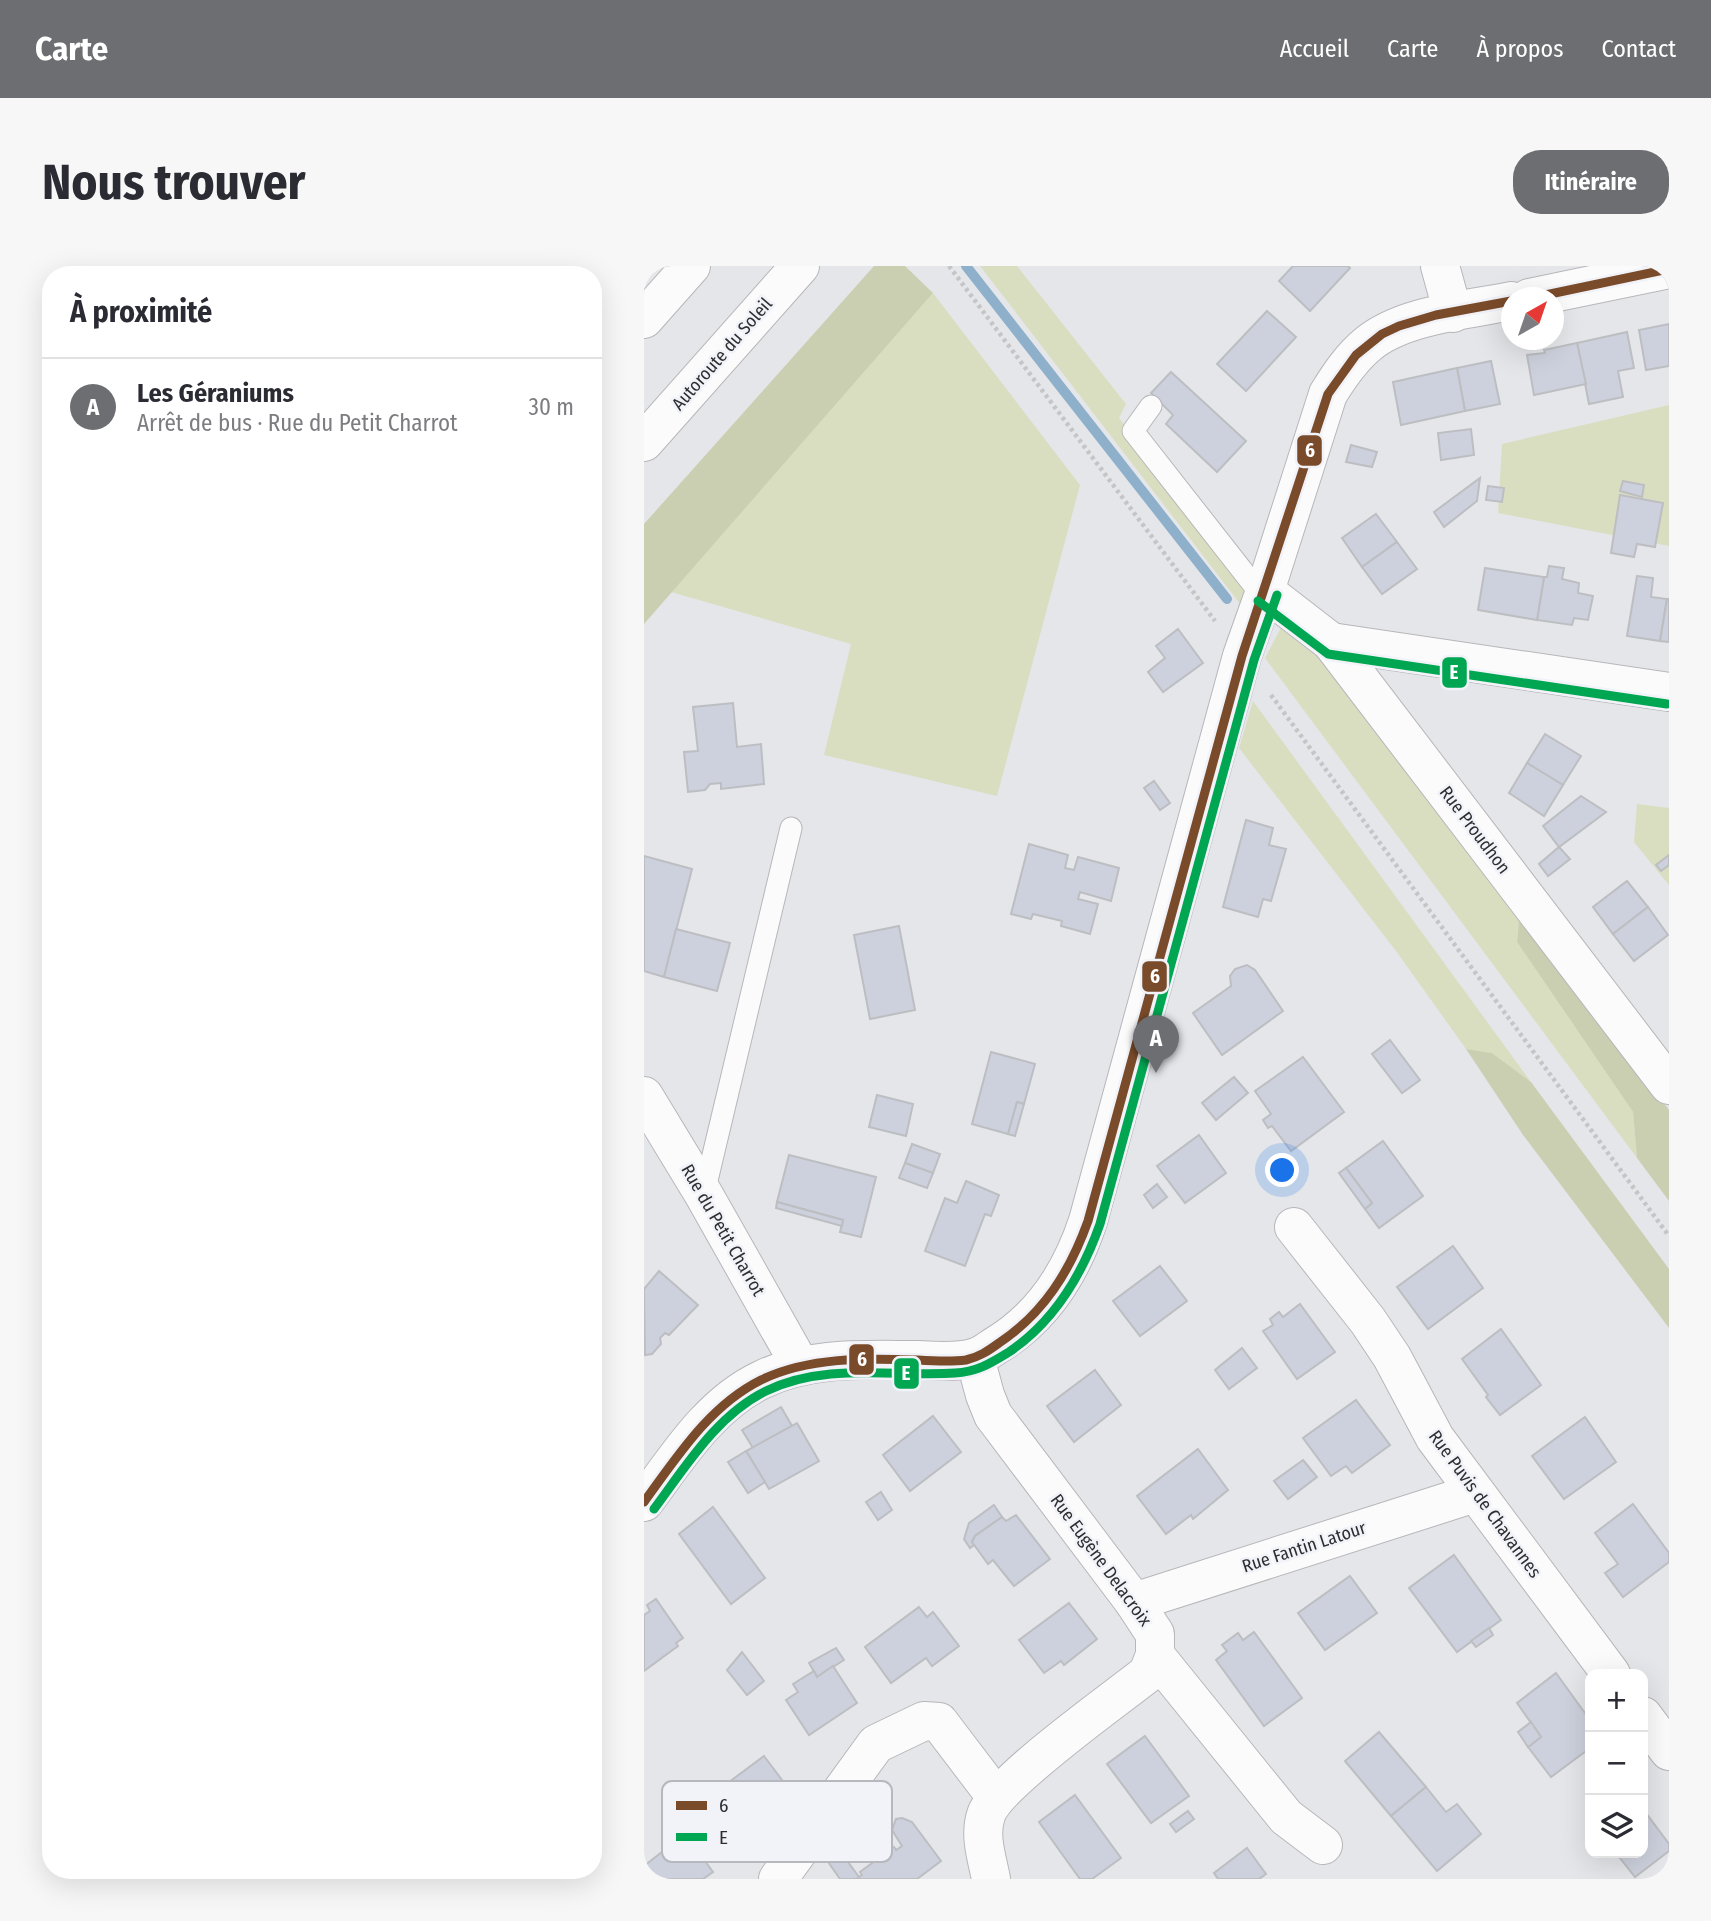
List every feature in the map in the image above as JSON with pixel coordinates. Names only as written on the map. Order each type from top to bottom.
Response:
[{"type":"main road","points":[[644,319],[691,266]]},
{"type":"main road","name":"Autoroute du Soleil","points":[[644,442],[800,266]]},
{"type":"main road","points":[[1440,266],[1452,313]]},
{"type":"main road","points":[[1564,291],[1669,269]]},
{"type":"main road","points":[[644,1502],[699,1430],[727,1402],[760,1380],[800,1365],[858,1360],[944,1361],[975,1358],[1010,1337],[1034,1317],[1060,1283],[1078,1250],[1242,656],[1328,394],[1345,367],[1369,343],[1404,324],[1501,303]]},
{"type":"main road","name":"Rue Proudhon","points":[[1264,594],[1331,642],[1669,1085]]},
{"type":"main road","points":[[1331,642],[1669,692]]},
{"type":"main road","name":"Rue du Petit Charrot","points":[[644,1096],[704,1195],[800,1365]]},
{"type":"main road","name":"Rue Puvis de Chavannes","points":[[1294,1227],[1368,1321],[1392,1357],[1435,1438],[1607,1669]]},
{"type":"main road","name":"Rue Eugène Delacroix","points":[[975,1358],[993,1415],[1134,1602],[1154,1634],[1156,1656],[1286,1817],[1323,1844]]},
{"type":"main road","name":"Rue Fantin Latour","points":[[1134,1602],[1475,1493]]},
{"type":"main road","points":[[992,1879],[982,1832],[986,1813],[996,1797],[1016,1777],[1148,1673],[1156,1656]]},
{"type":"main road","points":[[849,1781],[876,1744],[924,1721],[939,1722],[996,1797]]},
{"type":"main road","points":[[1648,1723],[1669,1751]]},
{"type":"main road","points":[[778,1879],[790,1862]]},
{"type":"lane","points":[[1150,406],[1133,431],[1264,594]]},
{"type":"lane","points":[[704,1195],[790,828]]},
{"type":"path","points":[[949,266],[1242,656],[1669,1236]]},
{"type":"green space","points":[[874,266],[905,266],[933,293],[644,624],[644,524]]},
{"type":"green space","points":[[980,266],[1017,266],[1126,404],[1119,418],[1246,587],[1241,605]]},
{"type":"green space","points":[[933,293],[1080,485],[997,796],[824,755],[851,644],[671,592]]},
{"type":"green space","points":[[1669,405],[1669,546],[1498,513],[1502,444]]},
{"type":"green space","points":[[1285,620],[1321,656],[1520,910],[1517,942],[1633,1112],[1637,1158],[1265,658]]},
{"type":"green space","points":[[1253,701],[1531,1082],[1492,1053],[1466,1049],[1396,951],[1239,748]]},
{"type":"green space","points":[[1637,804],[1669,808],[1669,885],[1634,842]]},
{"type":"green space","points":[[1520,910],[1669,1110],[1669,1201],[1637,1158],[1633,1112],[1517,942]]},
{"type":"green space","points":[[1466,1049],[1492,1053],[1531,1082],[1669,1269],[1669,1328],[1523,1135]]},
{"type":"building","points":[[1293,266],[1350,268],[1310,311],[1279,281]]},
{"type":"building","points":[[1267,311],[1296,337],[1246,391],[1217,364]]},
{"type":"building","points":[[1669,324],[1669,366],[1646,370],[1639,330]]},
{"type":"building","points":[[1627,332],[1634,368],[1618,371],[1623,397],[1589,404],[1577,343]]},
{"type":"building","points":[[1577,343],[1586,384],[1534,395],[1527,355],[1545,353],[1544,350],[1564,350],[1564,346]]},
{"type":"building","points":[[1491,361],[1500,404],[1465,411],[1457,368]]},
{"type":"building","points":[[1457,368],[1465,411],[1401,425],[1393,382]]},
{"type":"building","points":[[1171,372],[1246,441],[1217,472],[1166,424],[1173,415],[1151,393]]},
{"type":"building","points":[[1471,429],[1474,455],[1441,460],[1438,433]]},
{"type":"building","points":[[1351,445],[1377,452],[1372,467],[1346,462]]},
{"type":"building","points":[[1480,478],[1477,501],[1444,527],[1434,512]]},
{"type":"building","points":[[1623,481],[1644,485],[1642,497],[1620,491]]},
{"type":"building","points":[[1488,486],[1504,488],[1502,502],[1486,500]]},
{"type":"building","points":[[1620,495],[1663,503],[1655,547],[1637,544],[1634,557],[1611,553]]},
{"type":"building","points":[[1376,514],[1397,542],[1362,567],[1342,538]]},
{"type":"building","points":[[1397,542],[1417,569],[1382,594],[1362,567]]},
{"type":"building","points":[[1549,566],[1564,568],[1562,579],[1579,583],[1578,593],[1593,596],[1588,620],[1574,618],[1572,625],[1537,620],[1544,577],[1547,577]]},
{"type":"building","points":[[1485,568],[1544,577],[1537,620],[1478,610]]},
{"type":"building","points":[[1637,576],[1653,578],[1651,597],[1667,599],[1660,641],[1627,636]]},
{"type":"building","points":[[1669,599],[1669,642],[1660,641]]},
{"type":"building","points":[[1178,629],[1203,663],[1163,692],[1148,672],[1165,658],[1156,646]]},
{"type":"building","points":[[733,703],[737,747],[761,744],[764,784],[721,789],[721,783],[710,784],[705,790],[688,792],[684,752],[698,751],[693,707]]},
{"type":"building","points":[[1545,734],[1581,756],[1563,785],[1527,763]]},
{"type":"building","points":[[1527,763],[1563,785],[1544,816],[1509,793]]},
{"type":"building","points":[[1154,781],[1170,803],[1160,810],[1144,788]]},
{"type":"building","points":[[1581,796],[1606,812],[1559,847],[1543,826]]},
{"type":"building","points":[[1246,820],[1273,828],[1269,845],[1286,849],[1271,901],[1263,899],[1258,917],[1223,907]]},
{"type":"building","points":[[1029,844],[1068,855],[1065,868],[1074,870],[1078,857],[1119,868],[1111,901],[1080,892],[1078,899],[1098,904],[1090,934],[1061,926],[1062,921],[1033,914],[1031,919],[1011,914]]},
{"type":"building","points":[[1559,847],[1570,859],[1548,876],[1539,864]]},
{"type":"building","points":[[1669,855],[1669,865],[1661,871],[1656,865]]},
{"type":"building","points":[[644,856],[692,869],[664,977],[644,971]]},
{"type":"building","points":[[1627,881],[1648,907],[1613,934],[1593,907]]},
{"type":"building","points":[[1648,907],[1668,935],[1634,961],[1613,934]]},
{"type":"building","points":[[899,926],[915,1010],[870,1019],[854,935]]},
{"type":"building","points":[[676,929],[730,943],[717,991],[664,977]]},
{"type":"building","points":[[1247,965],[1255,970],[1283,1011],[1222,1055],[1193,1013],[1231,986],[1230,976],[1235,969]]},
{"type":"building","points":[[1390,1040],[1420,1080],[1402,1093],[1372,1054]]},
{"type":"building","points":[[991,1052],[1035,1064],[1024,1104],[1017,1102],[1008,1134],[972,1124]]},
{"type":"building","points":[[1303,1057],[1344,1112],[1291,1151],[1272,1126],[1268,1128],[1263,1120],[1271,1114],[1255,1091]]},
{"type":"building","points":[[1234,1077],[1248,1093],[1216,1120],[1202,1103]]},
{"type":"building","points":[[877,1095],[913,1104],[906,1136],[869,1127]]},
{"type":"building","points":[[1017,1102],[1024,1104],[1015,1136],[1008,1134]]},
{"type":"building","points":[[1199,1135],[1226,1173],[1185,1203],[1157,1166]]},
{"type":"building","points":[[1383,1141],[1423,1196],[1379,1228],[1365,1209],[1372,1203],[1346,1168]]},
{"type":"building","points":[[912,1144],[940,1154],[933,1173],[905,1163]]},
{"type":"building","points":[[789,1155],[876,1177],[861,1237],[840,1232],[843,1220],[777,1202]]},
{"type":"building","points":[[905,1163],[933,1173],[927,1188],[899,1178]]},
{"type":"building","points":[[1346,1168],[1372,1203],[1365,1209],[1339,1173]]},
{"type":"building","points":[[966,1181],[999,1195],[991,1216],[985,1214],[965,1266],[925,1251],[945,1198],[957,1203]]},
{"type":"building","points":[[1157,1184],[1167,1197],[1153,1208],[1144,1195]]},
{"type":"building","points":[[777,1202],[843,1220],[842,1226],[776,1208]]},
{"type":"building","points":[[1453,1246],[1483,1288],[1428,1329],[1397,1287]]},
{"type":"building","points":[[1160,1266],[1187,1301],[1140,1336],[1113,1301]]},
{"type":"building","points":[[659,1271],[698,1305],[669,1335],[665,1333],[660,1338],[661,1344],[652,1354],[645,1355],[644,1289]]},
{"type":"building","points":[[1300,1304],[1335,1352],[1297,1379],[1263,1331],[1273,1325],[1270,1319],[1279,1312],[1283,1317]]},
{"type":"building","points":[[1501,1329],[1541,1385],[1500,1415],[1462,1359]]},
{"type":"building","points":[[1242,1348],[1257,1368],[1229,1389],[1215,1370]]},
{"type":"building","points":[[1095,1370],[1121,1405],[1074,1442],[1047,1406]]},
{"type":"building","points":[[1356,1400],[1390,1445],[1352,1473],[1346,1466],[1331,1476],[1303,1438]]},
{"type":"building","points":[[781,1407],[792,1426],[753,1448],[742,1430]]},
{"type":"building","points":[[933,1416],[961,1452],[910,1491],[883,1455]]},
{"type":"building","points":[[1585,1417],[1616,1462],[1564,1499],[1532,1456]]},
{"type":"building","points":[[797,1423],[819,1461],[769,1489],[746,1451]]},
{"type":"building","points":[[1198,1449],[1228,1490],[1193,1519],[1191,1515],[1166,1534],[1137,1496]]},
{"type":"building","points":[[746,1451],[765,1482],[748,1493],[728,1462]]},
{"type":"building","points":[[1303,1460],[1317,1477],[1288,1499],[1274,1481]]},
{"type":"building","points":[[881,1492],[892,1510],[878,1520],[866,1502]]},
{"type":"building","points":[[1633,1504],[1669,1553],[1669,1562],[1623,1597],[1605,1573],[1618,1564],[1595,1533]]},
{"type":"building","points":[[994,1505],[1002,1517],[975,1536],[972,1542],[974,1545],[970,1548],[964,1539],[969,1523]]},
{"type":"building","points":[[713,1507],[765,1578],[731,1604],[679,1534]]},
{"type":"building","points":[[1016,1515],[1050,1559],[1014,1586],[993,1560],[988,1564],[972,1542],[975,1536],[1002,1517],[1006,1521]]},
{"type":"building","points":[[1454,1555],[1501,1620],[1457,1652],[1409,1588]]},
{"type":"building","points":[[1350,1576],[1377,1613],[1325,1650],[1298,1613]]},
{"type":"building","points":[[656,1599],[683,1638],[676,1643],[678,1646],[644,1671],[644,1615],[650,1611],[647,1605]]},
{"type":"building","points":[[1069,1603],[1097,1639],[1064,1665],[1061,1661],[1044,1673],[1019,1640]]},
{"type":"building","points":[[919,1607],[927,1617],[933,1612],[959,1646],[932,1666],[926,1658],[891,1683],[865,1647]]},
{"type":"building","points":[[1489,1628],[1493,1635],[1476,1647],[1471,1641]]},
{"type":"building","points":[[1254,1632],[1302,1698],[1264,1726],[1216,1660],[1227,1651],[1222,1645],[1238,1633],[1243,1640]]},
{"type":"building","points":[[836,1648],[844,1660],[817,1677],[809,1663]]},
{"type":"building","points":[[742,1652],[764,1681],[747,1695],[727,1670]]},
{"type":"building","points":[[833,1666],[857,1703],[809,1735],[786,1700],[798,1692],[793,1684],[814,1671],[817,1677]]},
{"type":"building","points":[[1556,1673],[1585,1713],[1585,1752],[1551,1777],[1528,1747],[1541,1737],[1517,1703]]},
{"type":"building","points":[[1531,1722],[1541,1737],[1528,1747],[1518,1732]]},
{"type":"building","points":[[1379,1732],[1426,1787],[1391,1816],[1345,1761]]},
{"type":"building","points":[[1145,1736],[1189,1796],[1151,1823],[1107,1764]]},
{"type":"building","points":[[764,1756],[783,1781],[730,1781]]},
{"type":"building","points":[[1426,1787],[1446,1812],[1457,1804],[1481,1834],[1437,1871],[1391,1816]]},
{"type":"building","points":[[1075,1795],[1121,1858],[1092,1879],[1080,1879],[1039,1822]]},
{"type":"building","points":[[1188,1811],[1194,1819],[1176,1832],[1170,1824]]},
{"type":"building","points":[[1648,1816],[1669,1844],[1669,1851],[1635,1877],[1620,1858],[1648,1858]]},
{"type":"building","points":[[896,1819],[912,1822],[941,1861],[917,1879],[856,1879],[862,1875],[860,1872],[874,1862],[892,1862],[892,1848],[896,1850],[902,1846],[892,1830]]},
{"type":"building","points":[[1247,1848],[1266,1874],[1259,1879],[1218,1879],[1214,1873]]},
{"type":"building","points":[[662,1852],[662,1862],[706,1862],[713,1872],[703,1879],[646,1879],[644,1866]]},
{"type":"building","points":[[828,1862],[848,1862],[859,1877],[840,1879]]},
{"type":"waterway","points":[[966,266],[1227,599]]},
{"type":"transit line","name":"6","points":[[1564,291],[1669,269]]},
{"type":"transit line","name":"6","points":[[644,1502],[682,1450],[710,1418],[742,1391],[761,1380],[779,1372],[818,1363],[878,1359],[971,1359],[1015,1331],[1054,1290],[1073,1257],[1088,1221],[1242,656],[1328,394],[1356,355],[1382,334],[1436,315],[1501,303]]},
{"type":"transit line","name":"E","points":[[654,1509],[717,1428],[748,1401],[766,1391],[789,1382],[836,1374],[931,1374],[977,1369],[1025,1340],[1065,1296],[1085,1261],[1100,1224],[1254,660],[1277,595]]},
{"type":"transit line","name":"E","points":[[1258,601],[1328,654],[1667,704]]},
{"type":"place","name":"Les Géraniums","points":[[1156,1073]]}]
